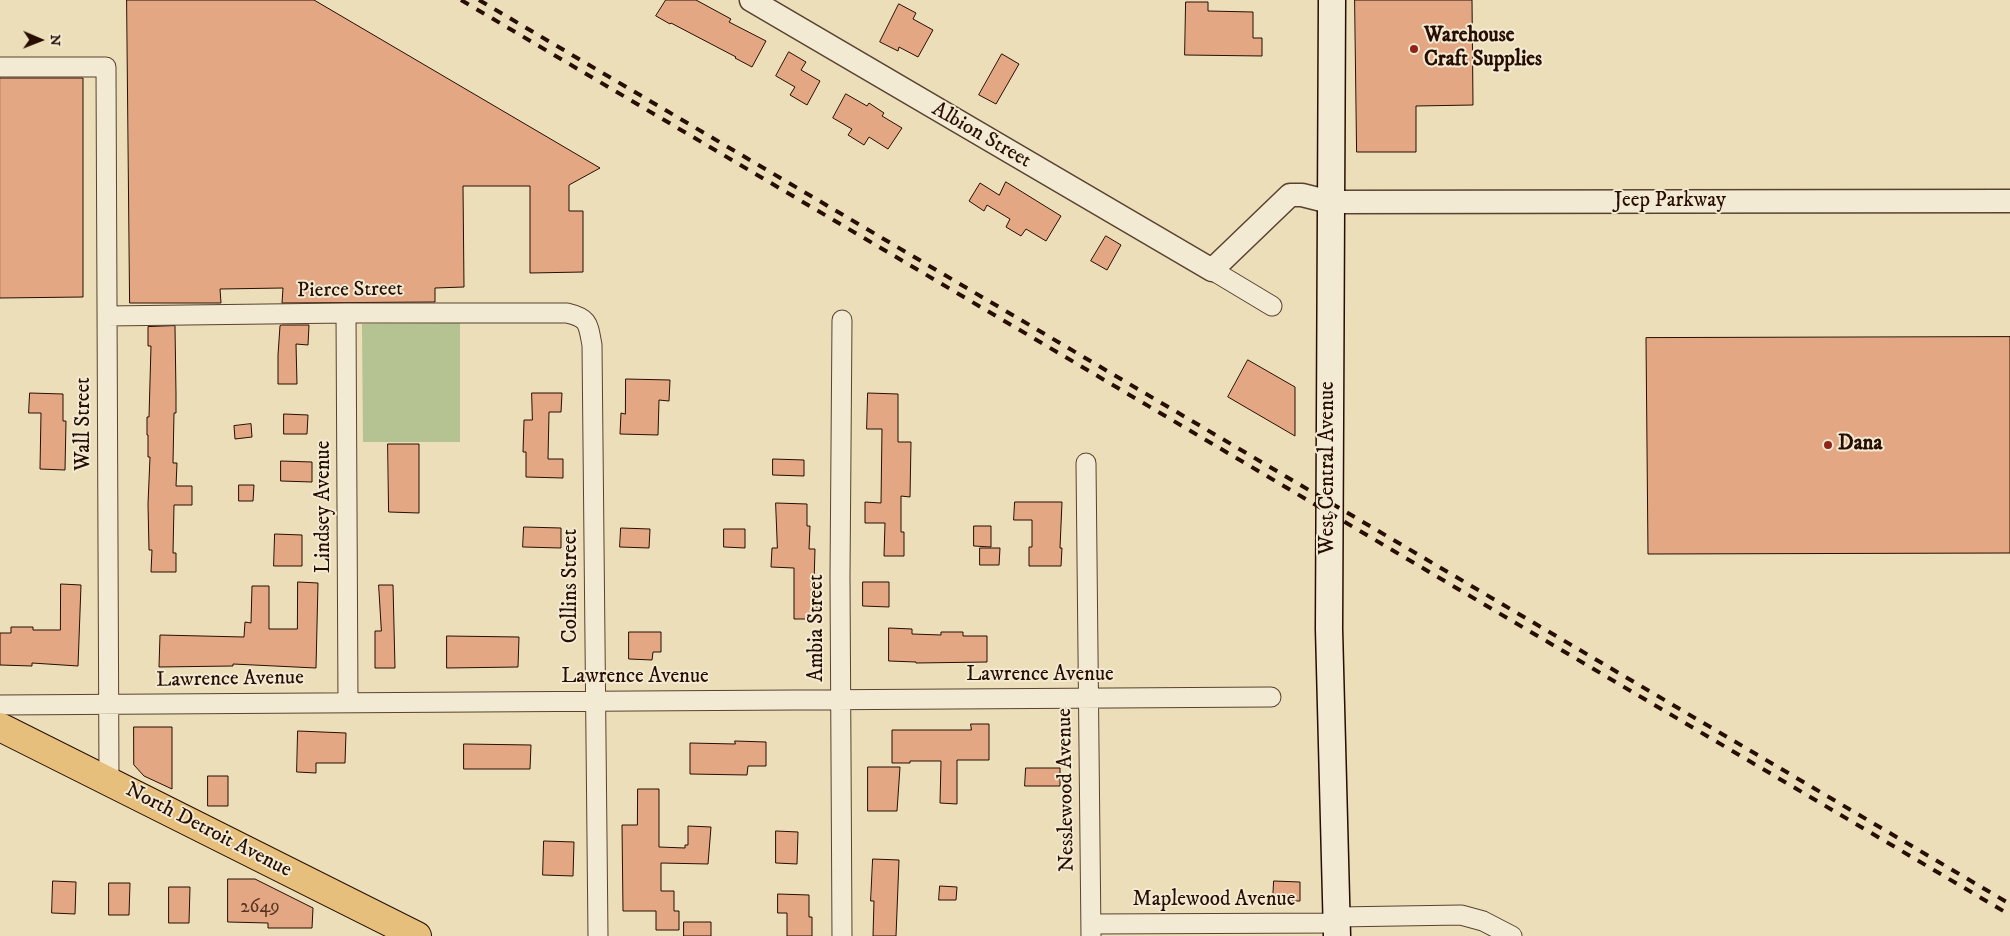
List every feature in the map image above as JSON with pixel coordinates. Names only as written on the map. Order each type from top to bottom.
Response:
[{"type":"main road","name":"West Central Avenue","points":[[1332,0],[1329,629],[1337,925]]},
{"type":"main road","name":"North Detroit Avenue","points":[[0,727],[417,936]]},
{"type":"street","name":"Albion Street","points":[[751,0],[1272,306]]},
{"type":"street","name":"Wall Street","points":[[0,67],[106,67],[109,781]]},
{"type":"street","points":[[1212,270],[1290,196],[1302,195],[1330,202]]},
{"type":"street","name":"Jeep Parkway","points":[[1330,202],[2010,201]]},
{"type":"street","name":"Lindsey Avenue","points":[[346,313],[348,702]]},
{"type":"street","name":"Pierce Street","points":[[107,316],[567,313],[580,316],[588,327]]},
{"type":"street","name":"Ambia Street","points":[[842,320],[840,699],[842,936]]},
{"type":"street","name":"Collins Street","points":[[588,327],[592,345],[598,936]]},
{"type":"street","name":"Nesslewood Avenue","points":[[1086,463],[1091,930]]},
{"type":"street","name":"Lawrence Avenue","points":[[0,705],[1271,696]]},
{"type":"street","name":"Maplewood Avenue","points":[[1091,930],[1337,925],[1461,915],[1483,921],[1512,936]]},
{"type":"green space","points":[[460,323],[460,442],[363,442],[362,324]]},
{"type":"building","points":[[127,0],[314,0],[600,168],[569,185],[569,211],[583,211],[583,272],[530,273],[530,186],[463,186],[464,287],[435,288],[435,302],[282,303],[283,288],[220,289],[221,303],[130,303]]},
{"type":"building","points":[[666,0],[696,0],[731,19],[729,22],[766,41],[752,67],[656,16]]},
{"type":"building","name":"Warehouse Craft Supplies","points":[[1355,0],[1472,0],[1473,105],[1416,106],[1416,152],[1357,152]]},
{"type":"building","points":[[1186,2],[1208,2],[1208,11],[1253,12],[1253,38],[1262,38],[1262,56],[1185,55]]},
{"type":"building","points":[[899,4],[916,13],[913,19],[933,30],[918,57],[899,47],[898,51],[880,42]]},
{"type":"building","points":[[789,52],[806,62],[801,70],[820,81],[807,105],[790,95],[795,87],[776,76]]},
{"type":"building","points":[[1002,54],[1019,64],[996,104],[979,95]]},
{"type":"building","points":[[0,78],[83,78],[83,297],[0,298]]},
{"type":"building","points":[[846,94],[867,106],[869,103],[884,113],[882,116],[902,128],[888,149],[869,137],[864,145],[848,135],[852,129],[833,118]]},
{"type":"building","points":[[1006,182],[1061,216],[1046,241],[1026,229],[1021,236],[1006,227],[1010,219],[987,205],[984,211],[969,201],[980,183],[999,195]]},
{"type":"building","points":[[1106,236],[1121,245],[1107,270],[1091,261]]},
{"type":"building","points":[[309,325],[308,345],[296,344],[297,384],[278,384],[278,355],[280,326]]},
{"type":"building","points":[[175,326],[176,413],[174,413],[173,463],[177,463],[176,486],[192,486],[192,505],[174,505],[173,553],[176,553],[176,572],[151,572],[152,550],[149,550],[148,504],[150,457],[148,457],[147,417],[149,417],[151,346],[148,346],[148,327]]},
{"type":"building","name":"Dana","points":[[2010,337],[2010,553],[1648,554],[1646,338]]},
{"type":"building","points":[[1248,360],[1295,387],[1295,436],[1228,397]]},
{"type":"building","points":[[626,379],[670,380],[669,401],[659,400],[658,435],[620,434],[621,413],[625,414]]},
{"type":"building","points":[[30,393],[63,394],[63,421],[66,421],[65,470],[40,469],[41,413],[29,413]]},
{"type":"building","points":[[532,393],[562,393],[561,412],[549,412],[548,459],[563,459],[563,478],[526,477],[526,452],[523,452],[524,420],[532,420]]},
{"type":"building","points":[[868,393],[898,394],[898,442],[911,442],[910,497],[901,496],[901,532],[904,532],[904,556],[884,556],[885,523],[865,523],[865,502],[881,503],[882,429],[867,429]]},
{"type":"building","points":[[284,414],[308,415],[307,434],[284,434]]},
{"type":"building","points":[[251,424],[252,437],[235,439],[234,426]]},
{"type":"building","points":[[388,444],[419,444],[419,513],[389,512]]},
{"type":"building","points":[[773,459],[804,460],[804,476],[773,475]]},
{"type":"building","points":[[281,461],[312,462],[312,482],[281,481]]},
{"type":"building","points":[[239,485],[254,485],[253,501],[239,501]]},
{"type":"building","points":[[1015,502],[1062,502],[1061,566],[1029,566],[1029,547],[1032,547],[1032,520],[1014,520]]},
{"type":"building","points":[[776,503],[807,504],[807,526],[810,526],[809,549],[815,549],[814,584],[817,584],[817,619],[794,619],[794,568],[771,567],[772,548],[777,548]]},
{"type":"building","points":[[974,526],[991,526],[991,547],[974,546]]},
{"type":"building","points":[[524,527],[561,528],[561,548],[523,547]]},
{"type":"building","points":[[621,528],[650,529],[649,548],[620,547]]},
{"type":"building","points":[[724,529],[745,529],[745,548],[724,547]]},
{"type":"building","points":[[275,534],[302,535],[302,566],[274,566]]},
{"type":"building","points":[[980,548],[1000,548],[999,565],[980,565]]},
{"type":"building","points":[[298,582],[318,583],[316,668],[233,664],[233,666],[159,667],[160,635],[244,637],[245,622],[251,623],[252,586],[269,586],[269,629],[297,629]]},
{"type":"building","points":[[863,582],[889,582],[889,607],[863,606]]},
{"type":"building","points":[[61,584],[81,585],[78,666],[32,663],[32,666],[0,665],[0,633],[11,633],[11,627],[33,627],[33,630],[60,630]]},
{"type":"building","points":[[379,585],[393,585],[395,668],[375,668],[375,631],[381,631]]},
{"type":"building","points":[[889,628],[912,629],[912,634],[941,635],[941,632],[963,632],[963,636],[987,636],[987,662],[916,663],[889,661]]},
{"type":"building","points":[[629,632],[661,632],[661,652],[653,652],[652,660],[629,659]]},
{"type":"building","points":[[447,636],[519,637],[518,667],[447,668]]},
{"type":"building","points":[[971,724],[989,724],[989,760],[957,760],[957,804],[940,803],[941,761],[892,763],[892,730],[971,730]]},
{"type":"building","points":[[134,727],[172,727],[172,789],[144,776],[134,765]]},
{"type":"building","points":[[298,731],[346,733],[345,763],[316,763],[316,773],[297,772]]},
{"type":"building","points":[[735,741],[766,742],[766,766],[748,766],[747,775],[690,774],[690,743],[735,744]]},
{"type":"building","points":[[464,744],[531,745],[530,769],[464,769]]},
{"type":"building","points":[[868,767],[900,767],[897,811],[868,811]]},
{"type":"building","points":[[1026,768],[1060,768],[1060,786],[1025,786]]},
{"type":"building","points":[[208,776],[228,776],[228,806],[208,806]]},
{"type":"building","points":[[638,789],[659,789],[659,847],[685,848],[685,845],[688,845],[688,826],[711,827],[708,864],[661,863],[661,891],[674,891],[674,911],[679,911],[679,930],[656,930],[656,911],[623,911],[622,825],[637,825]]},
{"type":"building","points":[[776,831],[798,832],[797,864],[776,863]]},
{"type":"building","points":[[544,841],[574,842],[573,876],[543,875]]},
{"type":"building","points":[[873,859],[899,860],[896,936],[873,936],[874,901],[871,901]]},
{"type":"building","points":[[228,879],[255,879],[313,908],[312,928],[268,928],[268,923],[228,922]]},
{"type":"building","points":[[53,881],[76,882],[75,914],[52,913]]},
{"type":"building","points":[[1274,881],[1300,882],[1300,901],[1273,901]]},
{"type":"building","points":[[109,883],[130,883],[129,915],[109,915]]},
{"type":"building","points":[[940,886],[957,887],[956,900],[939,900]]},
{"type":"building","points":[[169,887],[190,887],[189,923],[169,923]]},
{"type":"building","points":[[778,894],[809,895],[809,917],[812,917],[812,936],[787,936],[787,913],[778,913]]},
{"type":"building","points":[[684,922],[711,922],[711,936],[684,936]]},
{"type":"railway","points":[[461,0],[2010,915]]},
{"type":"railway","points":[[479,0],[2010,904]]},
{"type":"place","name":"Warehouse Craft Supplies","points":[[1414,49]]},
{"type":"place","name":"Dana","points":[[1828,445]]}]
